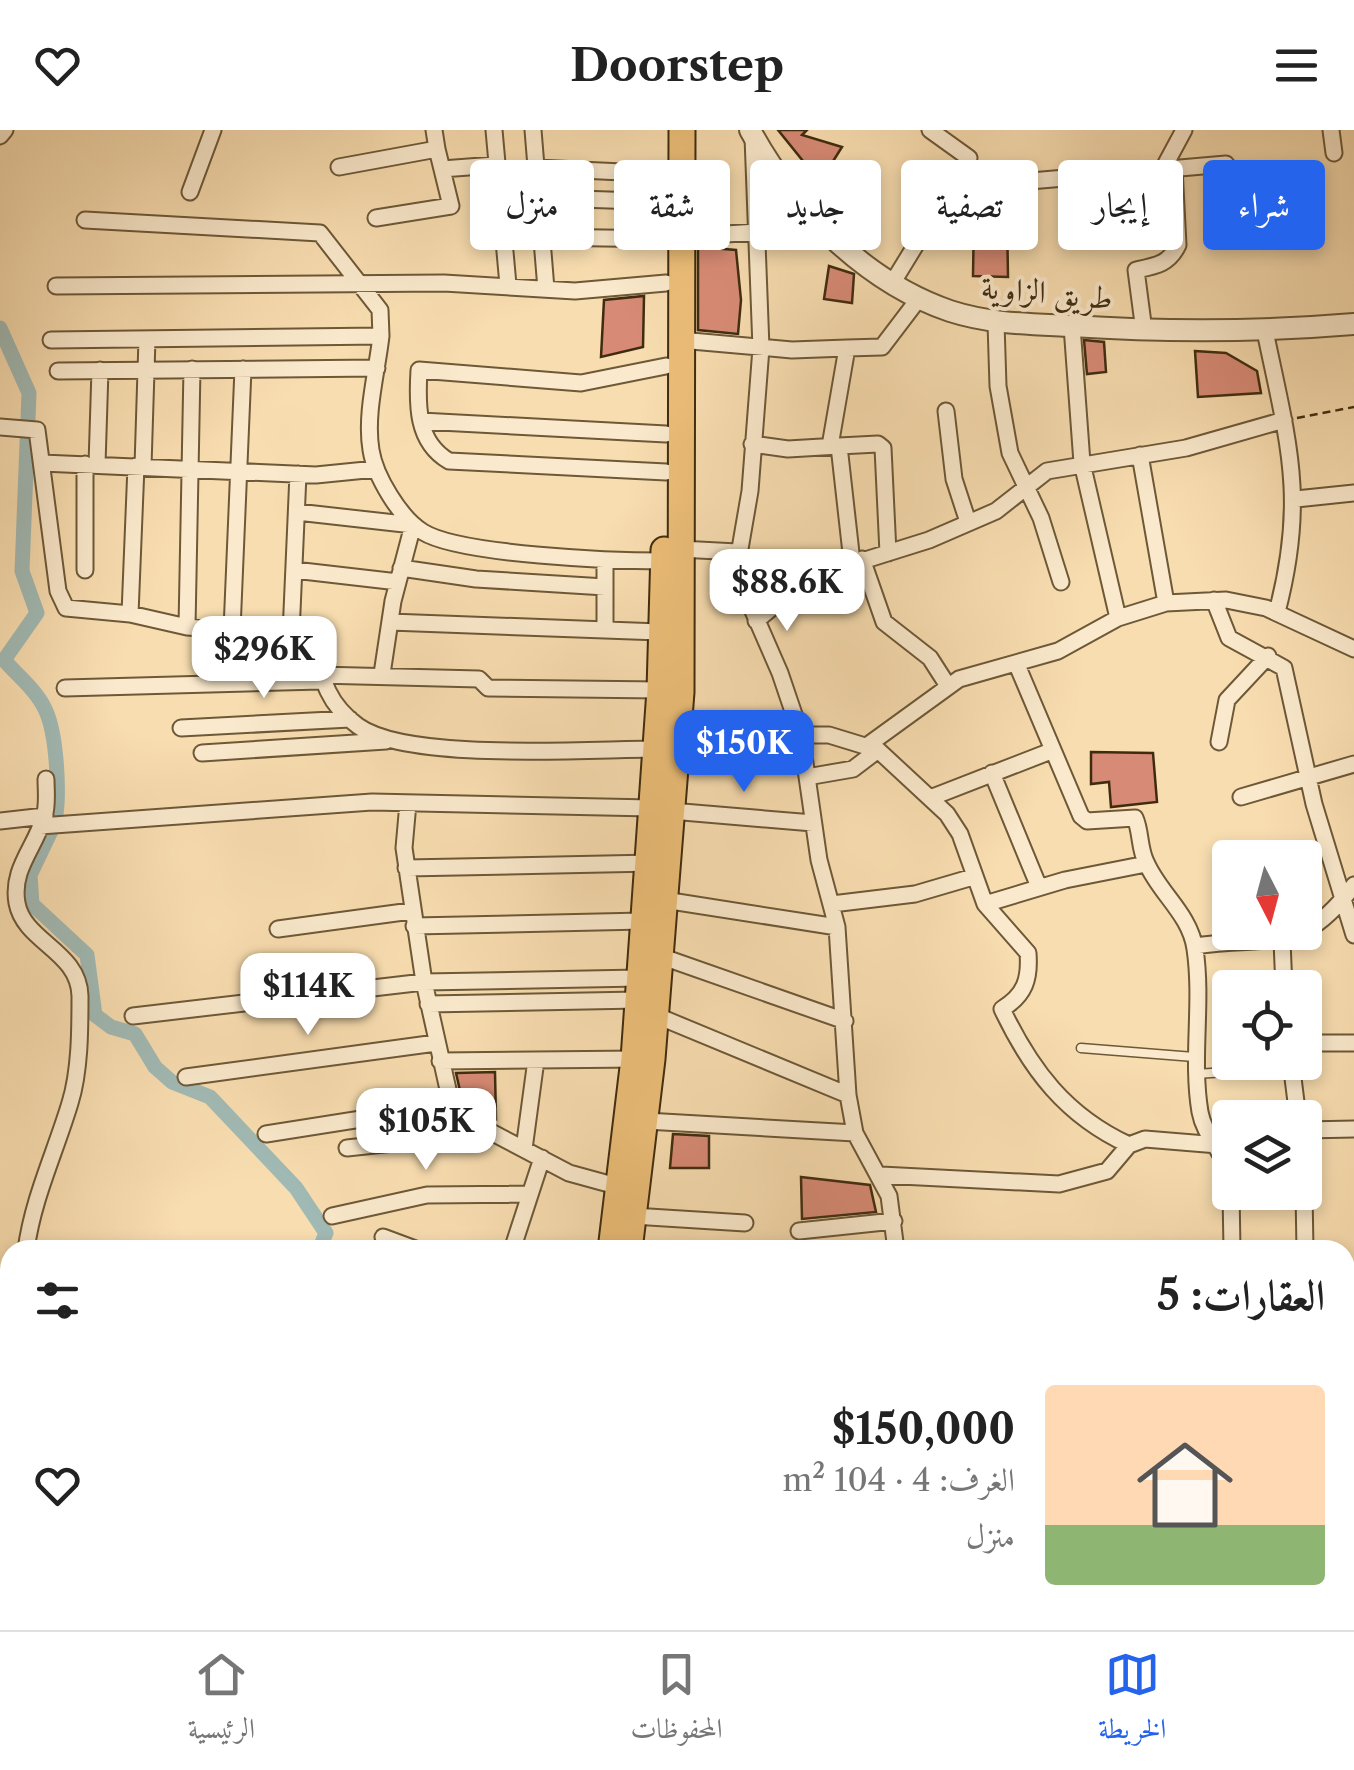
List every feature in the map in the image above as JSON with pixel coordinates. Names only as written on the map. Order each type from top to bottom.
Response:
[{"type":"main road","points":[[666,130],[666,160]]},
{"type":"main road","points":[[680,160],[682,130]]},
{"type":"main road","points":[[630,1240],[646,1121],[644,997],[651,906],[661,809],[678,735],[666,434],[666,283],[671,250]]},
{"type":"main road","points":[[670,485],[680,340],[674,250]]},
{"type":"main road","points":[[661,809],[656,750],[660,632],[672,555]]},
{"type":"main road","points":[[644,997],[660,956],[651,906]]},
{"type":"main road","points":[[612,1240],[643,1059]]},
{"type":"street","points":[[0,136],[5,130]]},
{"type":"street","points":[[190,192],[213,130]]},
{"type":"street","points":[[376,218],[451,206],[434,130]]},
{"type":"street","points":[[494,130],[495,160]]},
{"type":"street","points":[[533,130],[535,160]]},
{"type":"street","points":[[930,130],[968,160]]},
{"type":"street","points":[[1172,160],[1184,130]]},
{"type":"street","points":[[1330,130],[1334,153]]},
{"type":"street","points":[[752,132],[753,160]]},
{"type":"street","name":"طريق الزاوية","points":[[752,132],[780,180],[836,241],[920,297],[996,322],[1144,331],[1264,331],[1354,324]]},
{"type":"street","points":[[339,166],[437,149]]},
{"type":"street","points":[[442,169],[470,167]]},
{"type":"street","points":[[86,220],[320,233],[380,310],[381,336],[370,425],[376,468],[413,525],[382,674]]},
{"type":"street","points":[[504,250],[508,285]]},
{"type":"street","points":[[543,250],[546,289]]},
{"type":"street","points":[[758,250],[761,348],[750,491],[736,552],[740,588],[800,736],[813,824],[837,928],[848,1095],[855,1133],[882,1175],[895,1240]]},
{"type":"street","points":[[894,282],[913,250]]},
{"type":"street","points":[[1144,331],[1136,270],[1160,266],[1175,250]]},
{"type":"street","points":[[56,286],[508,285],[546,289],[666,283]]},
{"type":"street","points":[[680,340],[761,348],[882,347],[920,297]]},
{"type":"street","points":[[996,322],[1004,424],[1024,490],[1041,518],[1061,582]]},
{"type":"street","points":[[1072,326],[1082,463],[1118,618]]},
{"type":"street","points":[[1264,331],[1296,499],[1291,552],[1277,612]]},
{"type":"street","points":[[51,340],[381,336]]},
{"type":"street","points":[[130,614],[148,338]]},
{"type":"street","points":[[847,348],[835,446],[857,561],[884,622],[930,658],[948,686]]},
{"type":"street","points":[[666,366],[580,384],[419,370],[420,421],[428,443],[449,461],[670,485]]},
{"type":"street","points":[[187,627],[192,368]]},
{"type":"street","points":[[232,630],[243,368]]},
{"type":"street","points":[[58,370],[378,368]]},
{"type":"street","points":[[85,570],[100,370]]},
{"type":"street","points":[[946,411],[954,479],[968,522]]},
{"type":"street","points":[[756,621],[808,578],[888,553],[996,511],[1046,471],[1186,448],[1284,420]]},
{"type":"street","points":[[420,421],[666,434]]},
{"type":"street","points":[[0,427],[28,427],[38,434],[60,602],[66,608],[130,614],[187,627],[291,634],[314,641],[319,678],[350,719],[390,741]]},
{"type":"street","points":[[752,444],[882,446],[888,553]]},
{"type":"street","points":[[1140,455],[1166,604]]},
{"type":"street","points":[[42,463],[298,474],[376,468]]},
{"type":"street","points":[[291,634],[298,474]]},
{"type":"street","points":[[1296,499],[1354,492]]},
{"type":"street","points":[[296,512],[413,525],[436,538],[605,560],[736,552]]},
{"type":"street","points":[[605,560],[605,630]]},
{"type":"street","points":[[294,570],[605,587]]},
{"type":"street","points":[[1214,600],[1229,638],[1279,662],[1287,676],[1307,774],[1353,929]]},
{"type":"street","points":[[807,777],[852,770],[948,686],[1058,651],[1118,618],[1166,604],[1214,600],[1277,612],[1354,648]]},
{"type":"street","points":[[390,622],[660,632]]},
{"type":"street","points":[[1219,742],[1227,700],[1268,656]]},
{"type":"street","points":[[1016,665],[1084,820],[1137,820],[1146,864],[1186,922],[1195,946],[1196,1074],[1203,1125],[1212,1135]]},
{"type":"street","points":[[64,688],[382,674],[480,679],[488,688],[660,690]]},
{"type":"street","points":[[181,728],[350,719]]},
{"type":"street","points":[[678,735],[829,735],[873,748],[930,798],[960,834],[985,904],[1028,953],[1027,983],[1016,1001],[1002,1009],[1024,1055],[1077,1116],[1128,1144],[1167,1139],[1212,1145]]},
{"type":"street","points":[[202,753],[390,741],[434,747],[656,750]]},
{"type":"street","points":[[930,798],[1052,751]]},
{"type":"street","points":[[1240,797],[1307,774],[1354,764]]},
{"type":"street","points":[[992,773],[1038,887]]},
{"type":"street","points":[[28,1240],[38,1193],[72,1098],[80,1002],[79,984],[70,964],[30,927],[16,902],[19,870],[42,821],[46,779]]},
{"type":"street","points":[[408,803],[403,832],[413,918],[436,1043],[454,1112]]},
{"type":"street","points":[[0,821],[408,803],[661,809],[813,824]]},
{"type":"street","points":[[406,868],[657,863]]},
{"type":"street","points":[[985,904],[1038,887],[1146,864]]},
{"type":"street","points":[[832,904],[915,894],[973,878]]},
{"type":"street","points":[[1322,920],[1354,885]]},
{"type":"street","points":[[278,929],[651,906],[837,928]]},
{"type":"street","points":[[1195,946],[1212,943]]},
{"type":"street","points":[[660,956],[845,1021]]},
{"type":"street","points":[[133,1016],[424,982],[644,997],[848,1095]]},
{"type":"street","points":[[428,1004],[644,997]]},
{"type":"street","points":[[186,1078],[436,1043]]},
{"type":"street","points":[[1322,1043],[1354,1043]]},
{"type":"street","points":[[440,1061],[643,1059]]},
{"type":"street","points":[[524,1149],[536,1060]]},
{"type":"street","points":[[347,1148],[421,1140],[454,1112]]},
{"type":"street","points":[[266,1134],[454,1112],[569,1173],[620,1187]]},
{"type":"street","points":[[646,1121],[855,1133]]},
{"type":"street","points":[[1322,1130],[1354,1129]]},
{"type":"street","points":[[882,1175],[1059,1184],[1107,1171],[1128,1144]]},
{"type":"street","points":[[515,1240],[542,1158]]},
{"type":"street","points":[[332,1216],[427,1195],[529,1194]]},
{"type":"street","points":[[1231,1210],[1232,1240]]},
{"type":"street","points":[[1304,1210],[1305,1240]]},
{"type":"street","points":[[634,1216],[746,1223]]},
{"type":"street","points":[[799,1230],[894,1221]]},
{"type":"street","points":[[383,1238],[389,1240]]},
{"type":"lane","points":[[1081,1048],[1194,1057]]},
{"type":"lane","points":[[1196,1074],[1212,1073]]},
{"type":"path","points":[[1284,420],[1354,406]]},
{"type":"building","points":[[778,130],[807,130],[802,135],[842,147],[834,160],[802,160]]},
{"type":"building","points":[[698,250],[736,250],[741,300],[738,334],[698,330]]},
{"type":"building","points":[[973,250],[1008,250],[1008,277],[973,276]]},
{"type":"building","points":[[829,266],[854,274],[852,303],[824,299]]},
{"type":"building","points":[[644,296],[643,347],[601,357],[604,300]]},
{"type":"building","points":[[1084,340],[1104,342],[1106,372],[1087,374]]},
{"type":"building","points":[[1195,351],[1226,353],[1257,371],[1261,393],[1198,397]]},
{"type":"building","points":[[1091,752],[1153,753],[1157,802],[1111,807],[1109,782],[1091,784]]},
{"type":"building","points":[[495,1072],[496,1119],[463,1104],[456,1073]]},
{"type":"building","points":[[673,1134],[709,1136],[709,1168],[670,1168]]},
{"type":"building","points":[[801,1177],[870,1185],[876,1212],[802,1219]]},
{"type":"waterway","points":[[0,328],[29,393],[22,571],[37,613],[4,660],[37,696],[49,720],[56,764],[55,820]]},
{"type":"waterway","points":[[51,831],[30,875],[32,904],[87,955],[95,1015],[111,1027],[135,1034],[155,1067],[172,1082],[210,1097],[296,1188],[326,1233],[323,1240]]}]
